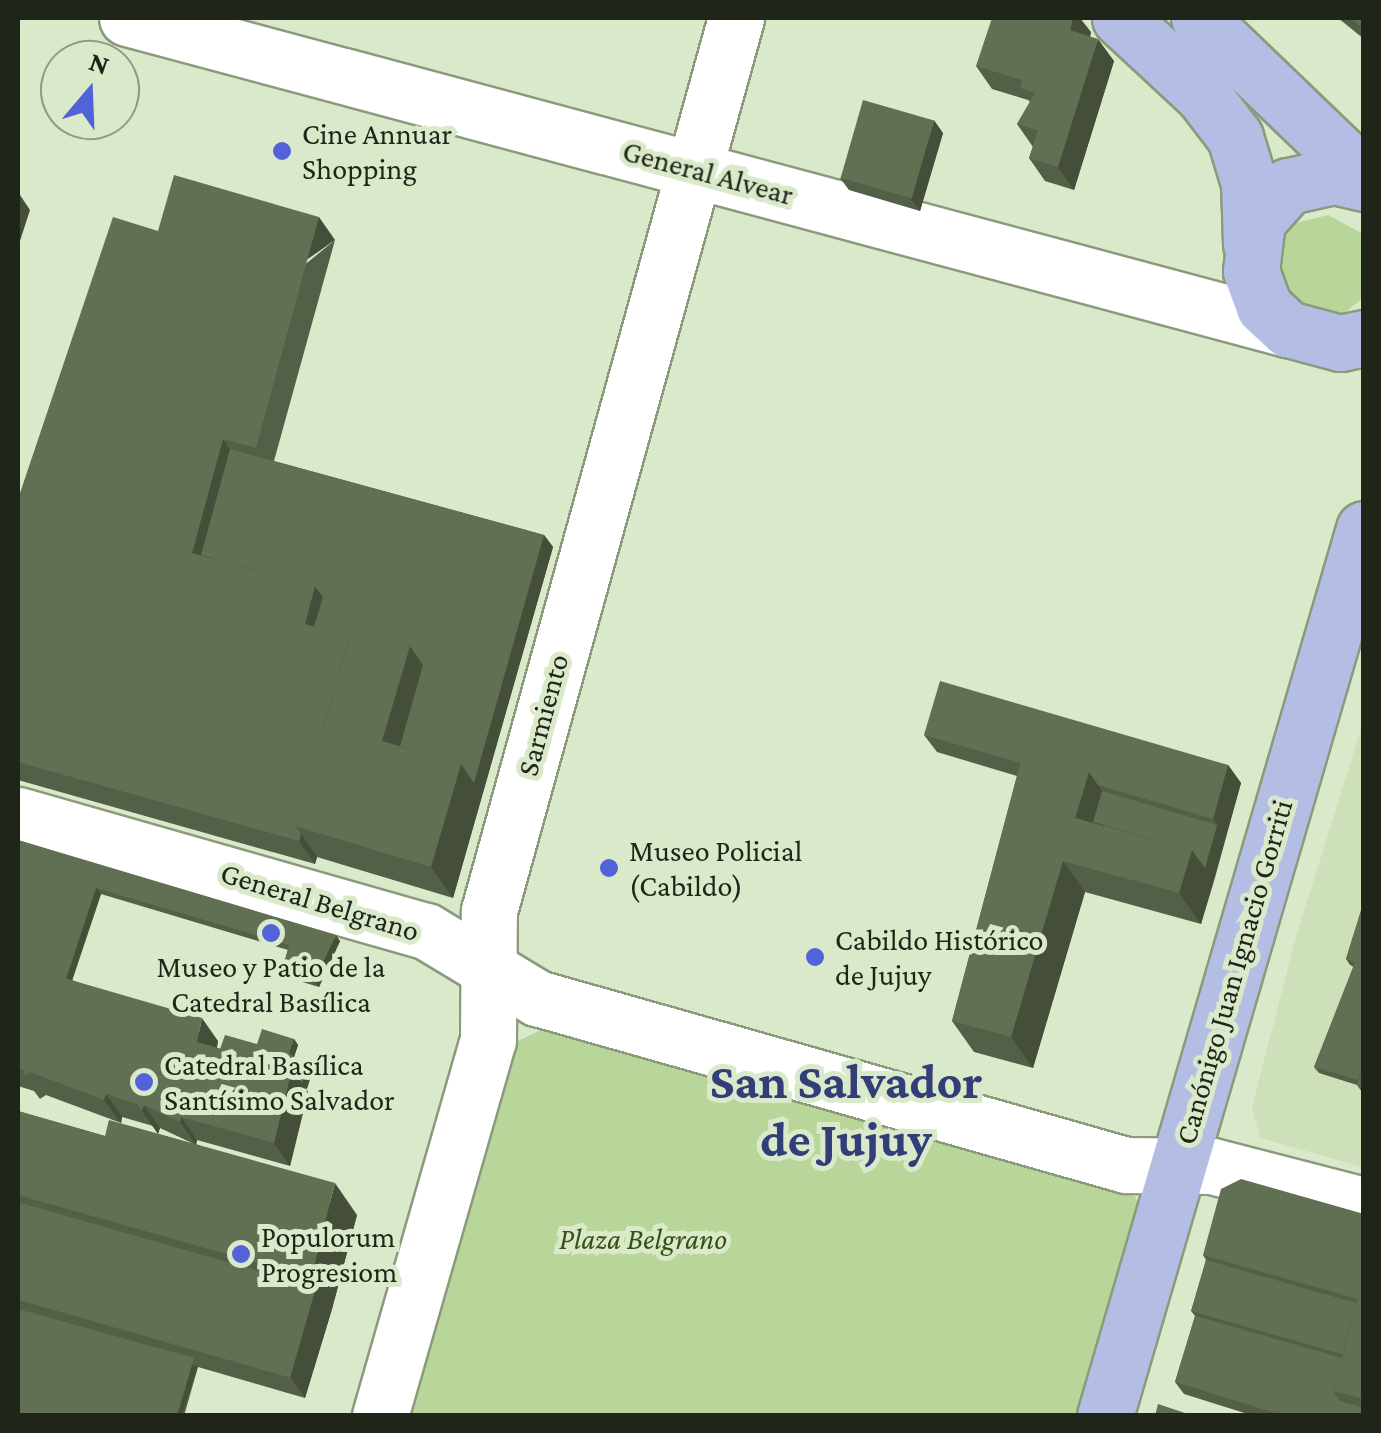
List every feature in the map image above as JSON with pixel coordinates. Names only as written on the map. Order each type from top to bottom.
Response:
[{"type":"main road","points":[[1120,18],[1203,95],[1235,137],[1249,183],[1255,292],[1339,345]]},
{"type":"main road","points":[[1199,18],[1364,180]]},
{"type":"main road","points":[[1251,244],[1256,221],[1288,186],[1322,176],[1364,180]]},
{"type":"main road","name":"Canónigo Juan Ignacio Gorriti","points":[[1140,1416],[1194,1168],[1364,529]]},
{"type":"main road","name":"Canónigo Juan Ignacio Gorriti","points":[[1105,1416],[1194,1168],[1364,640]]},
{"type":"street","name":"General Alvear","points":[[127,18],[1339,345]]},
{"type":"street","name":"Sarmiento","points":[[380,1416],[488,1040],[485,970],[489,911],[736,18]]},
{"type":"street","name":"General Belgrano","points":[[18,815],[426,932],[537,998],[1126,1165],[1194,1168],[1364,1205]]},
{"type":"shaded area","points":[[1363,723],[1363,1167],[1260,1138],[1252,1107],[1296,937]]},
{"type":"green space","points":[[1328,215],[1363,234],[1363,298],[1342,315],[1324,318],[1282,295],[1276,248],[1296,223]]},
{"type":"green space","name":"Plaza Belgrano","points":[[543,1029],[1129,1185],[1142,1210],[1082,1415],[408,1416],[516,1042]]},
{"type":"building","points":[[992,18],[1073,18],[1070,30],[1098,39],[1058,167],[1029,158],[1038,130],[1017,124],[1035,93],[1020,88],[1022,80],[976,66]]},
{"type":"building","points":[[1350,18],[1364,18],[1364,29]]},
{"type":"building","points":[[863,100],[934,120],[912,198],[841,178]]},
{"type":"building","points":[[174,175],[319,217],[256,448],[223,439],[192,553],[315,586],[305,624],[350,636],[295,826],[301,834],[299,841],[18,762],[18,499],[113,217],[158,231]]},
{"type":"building","points":[[230,449],[544,535],[474,783],[461,764],[400,746],[423,665],[410,646],[352,630],[350,636],[314,627],[323,597],[315,586],[201,555]]},
{"type":"building","points":[[352,630],[410,646],[382,741],[461,764],[431,867],[295,826]]},
{"type":"building","points":[[940,681],[1228,765],[1213,819],[1098,785],[1089,772],[1023,753],[1021,763],[924,735]]},
{"type":"building","points":[[1023,753],[1089,772],[1075,818],[1192,850],[1179,893],[1063,861],[1011,1037],[952,1021]]},
{"type":"building","points":[[1102,791],[1217,825],[1205,868],[1192,850],[1093,822]]},
{"type":"building","name":"Museo y Patio de la Catedral Basílica","points":[[18,840],[336,935],[314,981],[282,970],[289,945],[96,888],[55,1001],[18,989]]},
{"type":"building","points":[[1364,901],[1364,1064],[1358,1080],[1314,1067],[1355,962],[1346,959]]},
{"type":"building","name":"Catedral Basílica Santísimo Salvador","points":[[64,978],[202,1018],[197,1042],[292,1069],[274,1143],[181,1117],[180,1122],[144,1105],[142,1111],[137,1104],[106,1094],[104,1100],[30,1072],[23,1076],[24,1070],[18,1068],[18,989],[55,1001]]},
{"type":"building","points":[[262,1029],[294,1039],[289,1053],[308,1067],[302,1083],[292,1069],[220,1049],[225,1035],[257,1044]]},
{"type":"building","points":[[1364,1064],[1364,1087],[1357,1085]]},
{"type":"building","name":"Populorum Progresiom","points":[[18,1111],[105,1136],[109,1120],[335,1183],[311,1278],[18,1195]]},
{"type":"building","points":[[1241,1179],[1364,1214],[1364,1399],[1333,1391],[1358,1299],[1203,1255],[1221,1189]]},
{"type":"building","points":[[18,1202],[316,1287],[290,1378],[18,1300]]},
{"type":"building","points":[[1206,1260],[1357,1303],[1342,1354],[1191,1311]]},
{"type":"building","points":[[18,1309],[194,1358],[177,1416],[18,1416]]},
{"type":"building","points":[[1195,1316],[1342,1358],[1333,1391],[1340,1401],[1364,1408],[1364,1416],[1285,1416],[1175,1382]]},
{"type":"building","points":[[1158,1404],[1194,1416],[1155,1416]]},
{"type":"place","name":"Cine Annuar Shopping","points":[[282,151]]},
{"type":"place","name":"Museo Policial (Cabildo)","points":[[609,868]]},
{"type":"place","name":"Museo y Patio de la Catedral Basílica","points":[[271,933]]},
{"type":"place","name":"Cabildo Histórico de Jujuy","points":[[815,957]]},
{"type":"place","name":"Catedral Basílica Santísimo Salvador","points":[[144,1082]]},
{"type":"place","name":"Populorum Progresiom","points":[[241,1254]]},
{"type":"district","name":"San Salvador de Jujuy","points":[[846,1110]]}]
